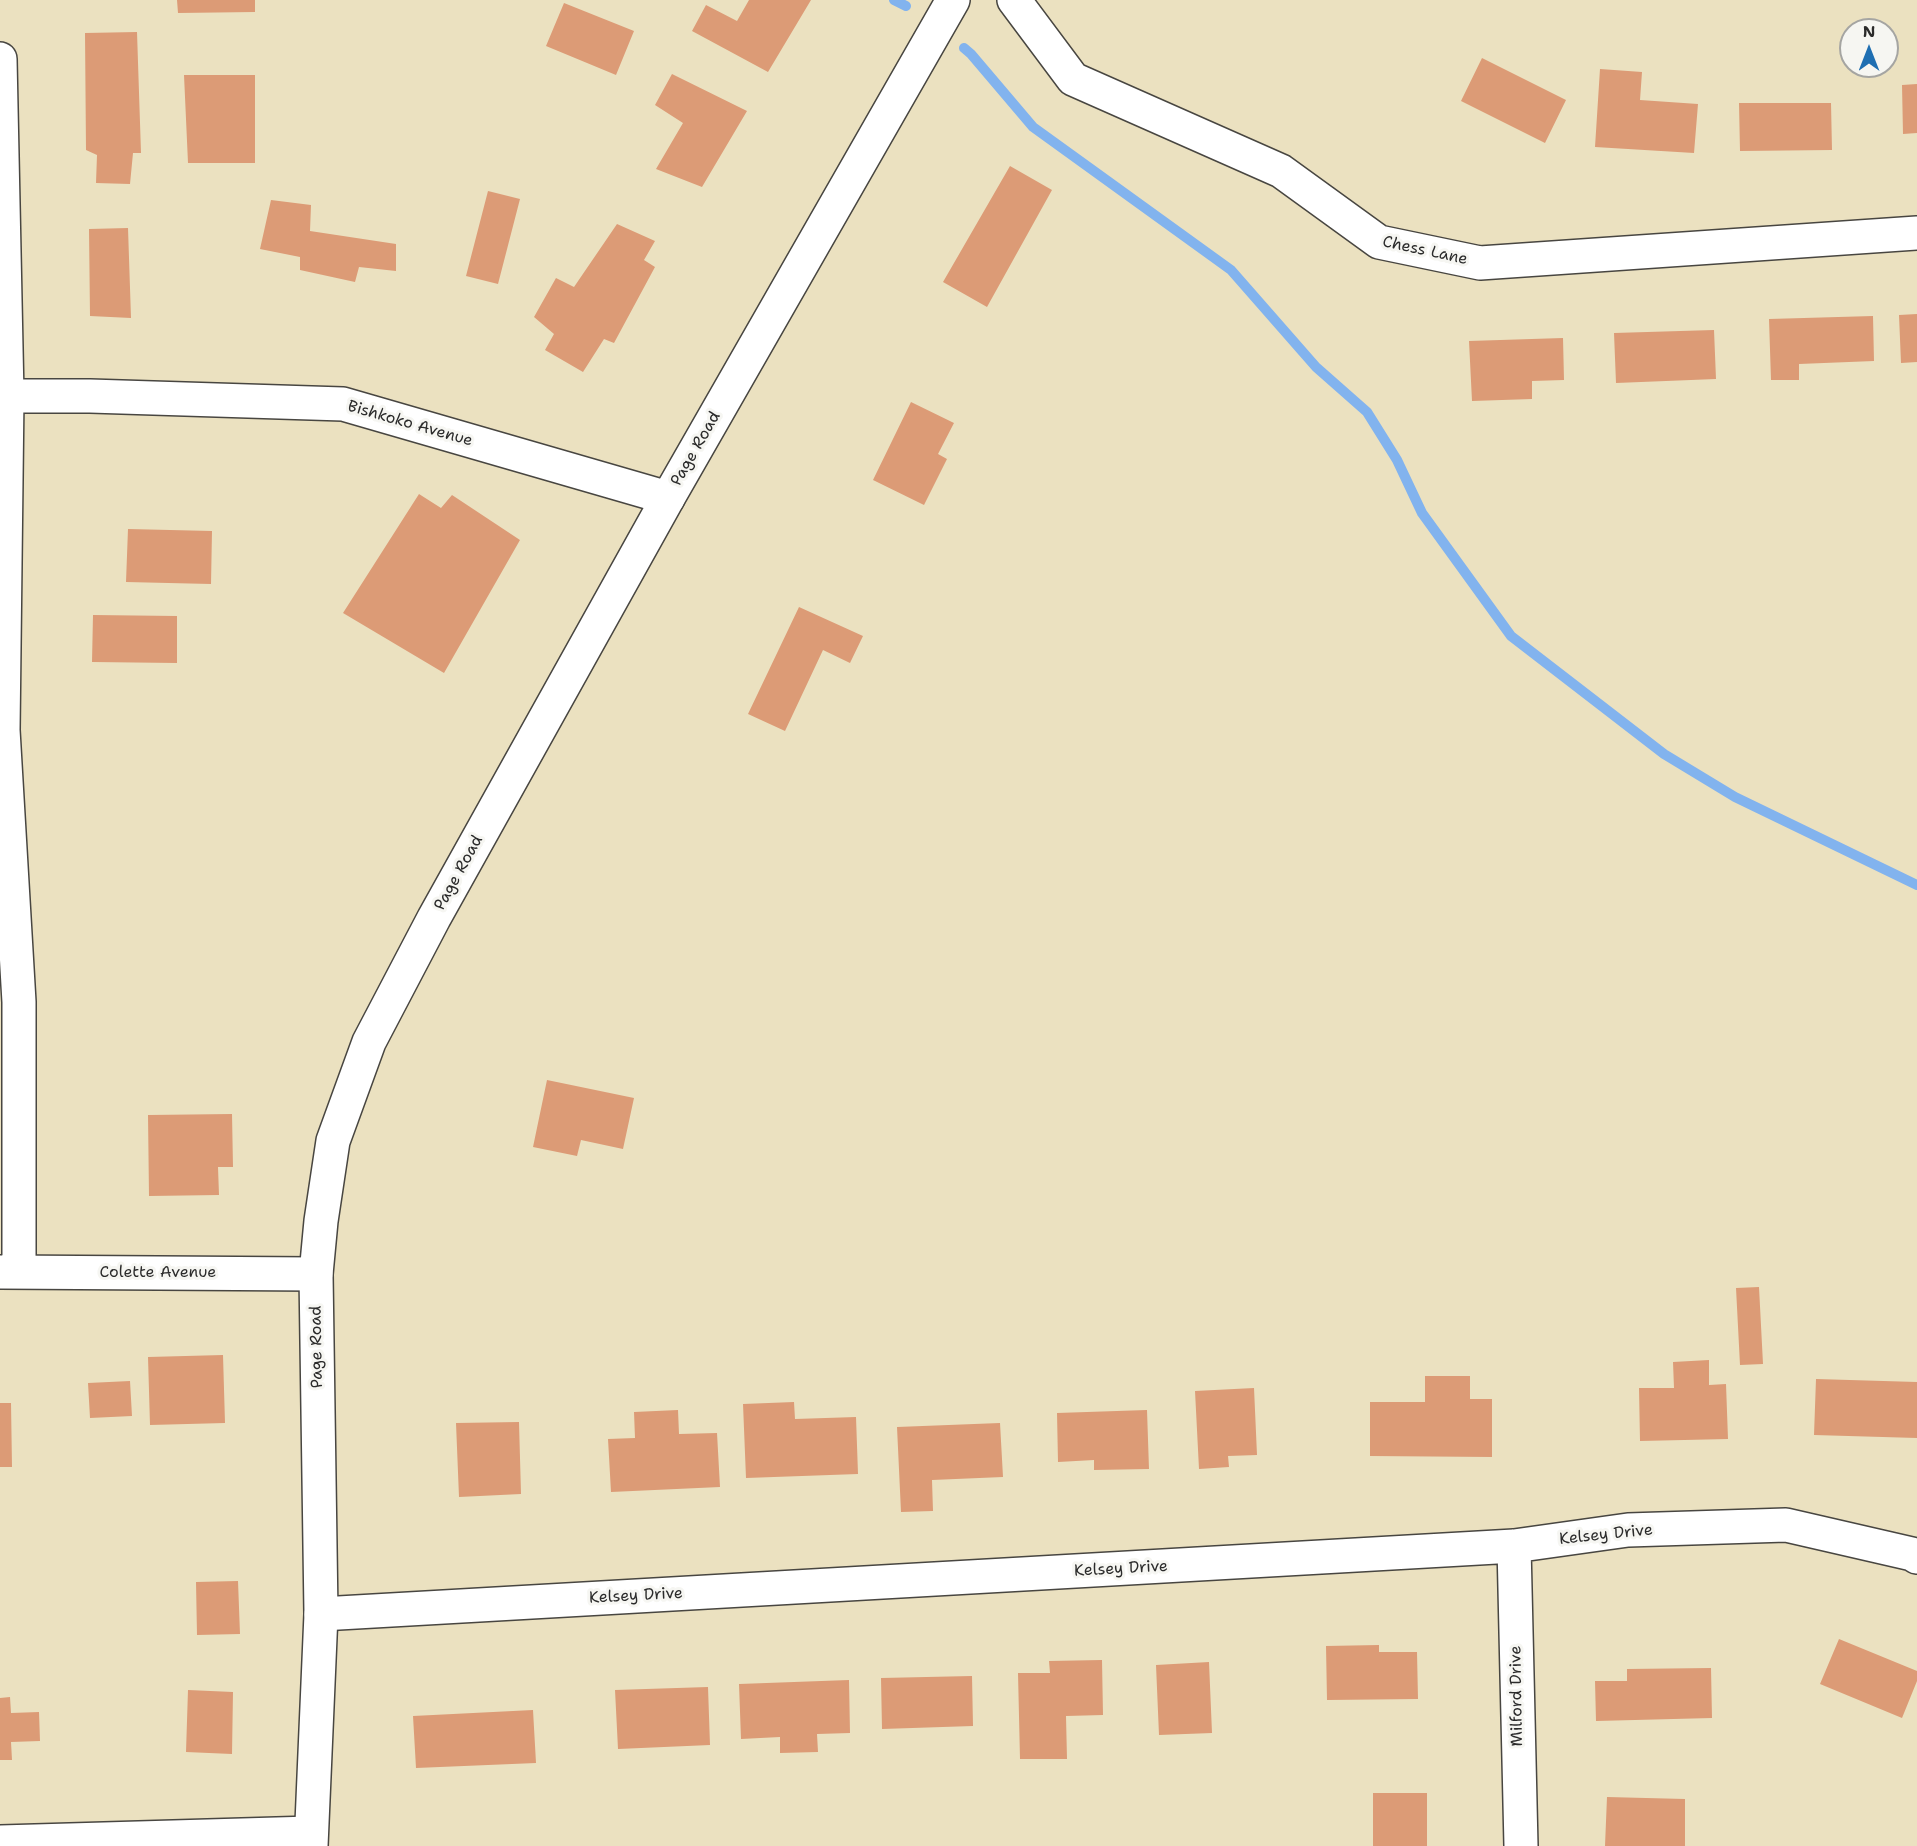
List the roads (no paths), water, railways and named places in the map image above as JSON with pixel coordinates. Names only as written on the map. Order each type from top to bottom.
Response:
[{"type":"street","name":"Page Road","points":[[311,1839],[321,1614],[316,1274],[333,1141],[369,1042],[434,918],[668,498],[953,0]]},
{"type":"street","name":"Chess Lane","points":[[1014,0],[1073,79],[1281,171],[1379,242],[1480,263],[1917,233]]},
{"type":"street","points":[[0,59],[4,396],[3,730],[19,1002],[9,1272]]},
{"type":"street","name":"Bishkoko Avenue","points":[[4,396],[90,396],[343,404],[668,498]]},
{"type":"street","name":"Colette Avenue","points":[[9,1272],[316,1274]]},
{"type":"street","name":"Kelsey Drive","points":[[321,1614],[1514,1546],[1629,1530],[1786,1525],[1917,1557]]},
{"type":"street","name":"Milford Drive","points":[[1514,1546],[1521,1846]]},
{"type":"street","points":[[0,1842],[311,1839]]},
{"type":"waterway","points":[[894,0],[906,6]]},
{"type":"waterway","points":[[964,48],[1033,127],[1231,270],[1316,367],[1367,412],[1397,460],[1422,513],[1511,636],[1664,754],[1735,797],[1917,885]]}]
